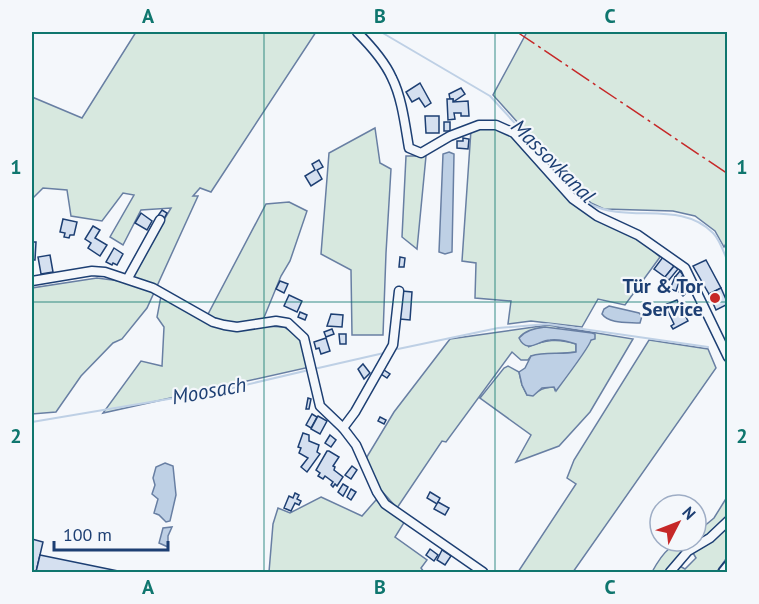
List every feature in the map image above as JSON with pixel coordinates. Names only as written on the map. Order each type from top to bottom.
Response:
[{"type":"main road","points":[[724,573],[728,567]]},
{"type":"street","points":[[357,32],[372,46],[393,78],[409,148],[421,153],[450,136],[479,125],[496,125],[514,133],[573,199],[597,216],[638,235],[685,268],[728,357]]},
{"type":"street","points":[[128,278],[160,220]]},
{"type":"street","points":[[32,281],[92,271],[105,272],[153,288],[213,322],[237,327],[276,321],[288,323],[304,338],[320,406],[343,428],[360,451],[377,492],[385,504],[483,573]]},
{"type":"street","points":[[343,428],[355,412],[393,345],[399,291]]},
{"type":"street","points":[[670,573],[680,558],[710,538],[728,521]]},
{"type":"shaded area","points":[[136,32],[316,32],[211,192],[200,188],[193,196],[198,196],[147,308],[122,339],[113,343],[81,376],[56,412],[32,414],[32,288],[97,278],[127,282],[171,208],[141,210],[123,245],[110,237],[134,195],[123,193],[102,221],[71,216],[67,190],[43,188],[32,199],[32,97],[82,118]]},
{"type":"shaded area","points":[[527,32],[727,32],[728,240],[724,247],[715,231],[695,216],[673,211],[604,209],[591,203],[580,192],[493,95]]},
{"type":"shaded area","points":[[480,127],[497,127],[513,134],[571,199],[637,237],[660,257],[625,305],[598,299],[582,327],[531,321],[508,324],[511,301],[475,298],[476,263],[462,261],[471,130]]},
{"type":"shaded area","points":[[375,128],[380,163],[391,169],[383,335],[352,335],[351,270],[321,254],[329,153]]},
{"type":"shaded area","points":[[406,156],[426,156],[417,249],[402,237]]},
{"type":"shaded area","points":[[289,202],[307,211],[290,261],[281,276],[263,320],[264,326],[284,327],[302,339],[310,367],[103,413],[141,361],[162,366],[164,327],[157,317],[161,296],[207,316],[266,204]]},
{"type":"shaded area","points":[[548,325],[633,339],[590,412],[559,446],[516,462],[531,435],[480,398],[508,366],[519,372],[527,395],[549,387],[554,387],[555,390],[591,340],[592,333],[559,327],[528,347],[557,340],[576,344],[576,352],[531,356],[528,360],[521,360],[512,352],[446,442],[442,441],[397,508],[379,488],[365,460],[394,412],[450,339]]},
{"type":"shaded area","points":[[649,340],[708,349],[716,368],[573,572],[518,572],[576,484],[567,478],[574,460]]},
{"type":"shaded area","points":[[321,497],[362,516],[376,500],[405,521],[395,537],[427,560],[421,568],[424,572],[269,572],[273,524],[278,508],[290,513]]},
{"type":"shaded area","points":[[727,497],[727,514],[723,521],[708,534],[708,523],[714,518]]},
{"type":"shaded area","points":[[727,527],[727,557],[718,572],[673,572],[678,565],[685,569],[696,558],[693,553],[708,553],[708,542]]},
{"type":"shaded area","points":[[664,553],[681,553],[666,572],[652,572]]},
{"type":"water","points":[[449,152],[454,154],[452,252],[445,254],[439,252],[443,154]]},
{"type":"water","points":[[609,306],[639,313],[642,316],[640,323],[619,322],[605,317],[602,314]]},
{"type":"water","points":[[545,327],[592,333],[595,334],[595,339],[591,340],[556,391],[554,387],[542,388],[533,396],[527,395],[519,372],[525,368],[531,356],[576,352],[576,344],[569,342],[550,340],[529,346],[522,343],[519,338],[530,330]]},
{"type":"water","points":[[165,463],[173,466],[176,495],[170,521],[166,522],[154,513],[158,499],[152,494],[156,467]]},
{"type":"water","points":[[172,527],[168,536],[168,547],[159,543],[163,528]]},
{"type":"building","points":[[420,83],[431,103],[425,107],[419,98],[412,102],[406,92]]},
{"type":"building","points":[[461,88],[465,94],[453,102],[449,94]]},
{"type":"building","points":[[447,99],[453,99],[453,102],[468,101],[469,116],[454,113],[455,119],[448,120]]},
{"type":"building","points":[[425,116],[439,116],[439,133],[426,133]]},
{"type":"building","points":[[444,122],[450,122],[450,131],[444,131]]},
{"type":"building","points":[[463,138],[469,139],[468,149],[457,148],[457,141],[463,141]]},
{"type":"building","points":[[319,160],[323,167],[317,170],[322,179],[311,186],[305,176],[315,170],[312,164]]},
{"type":"building","points":[[162,210],[167,213],[163,221],[157,217]]},
{"type":"building","points":[[141,213],[152,221],[147,230],[135,223]]},
{"type":"building","points":[[63,219],[77,222],[74,235],[70,235],[69,238],[64,237],[65,233],[60,232]]},
{"type":"building","points":[[93,226],[100,230],[95,238],[107,245],[100,256],[88,248],[91,243],[85,239]]},
{"type":"building","points":[[32,242],[36,242],[35,260],[32,260]]},
{"type":"building","points":[[114,248],[123,254],[117,265],[106,262]]},
{"type":"building","points":[[50,255],[53,272],[41,274],[38,257]]},
{"type":"building","points":[[400,257],[405,258],[404,267],[399,267]]},
{"type":"building","points":[[663,257],[674,266],[665,277],[654,269]]},
{"type":"building","points":[[706,260],[721,288],[709,294],[693,266]]},
{"type":"building","points":[[674,266],[678,269],[669,280],[665,277]]},
{"type":"building","points":[[680,271],[683,275],[680,279],[675,277]]},
{"type":"building","points":[[675,277],[680,279],[676,291],[670,289]]},
{"type":"building","points":[[280,281],[288,284],[284,293],[276,289]]},
{"type":"building","points":[[688,283],[692,287],[683,296],[679,292]]},
{"type":"building","points":[[721,288],[728,304],[716,310],[709,294]]},
{"type":"building","points":[[402,291],[412,292],[410,320],[400,319]]},
{"type":"building","points":[[289,295],[302,301],[297,312],[284,306]]},
{"type":"building","points":[[677,300],[688,321],[673,329],[671,326],[674,324],[665,305]]},
{"type":"building","points":[[300,312],[307,315],[305,320],[298,317]]},
{"type":"building","points":[[331,314],[343,315],[342,327],[327,326]]},
{"type":"building","points":[[332,329],[334,334],[326,337],[324,332]]},
{"type":"building","points":[[339,334],[346,334],[346,344],[340,344]]},
{"type":"building","points":[[326,338],[330,351],[321,354],[314,342]]},
{"type":"building","points":[[363,364],[370,373],[364,379],[358,369]]},
{"type":"building","points":[[384,370],[390,374],[387,378],[381,374]]},
{"type":"building","points":[[308,398],[311,399],[309,409],[306,409]]},
{"type":"building","points":[[312,414],[317,417],[311,428],[306,425]]},
{"type":"building","points":[[318,416],[327,421],[320,434],[311,429]]},
{"type":"building","points":[[380,417],[386,420],[384,424],[378,421]]},
{"type":"building","points":[[303,433],[309,435],[309,441],[319,445],[317,452],[320,454],[307,472],[301,467],[308,458],[299,453],[301,448],[298,447]]},
{"type":"building","points":[[330,435],[336,440],[331,447],[325,443]]},
{"type":"building","points":[[327,451],[339,457],[333,466],[334,470],[343,477],[337,486],[335,484],[333,487],[331,485],[333,482],[325,476],[323,479],[318,476],[320,473],[316,470]]},
{"type":"building","points":[[352,466],[357,470],[351,479],[345,475]]},
{"type":"building","points":[[343,484],[348,487],[343,496],[338,492]]},
{"type":"building","points":[[351,489],[356,492],[351,500],[347,497]]},
{"type":"building","points":[[430,492],[440,498],[437,504],[427,498]]},
{"type":"building","points":[[295,493],[299,495],[297,499],[301,501],[299,505],[295,503],[291,511],[284,508],[289,496],[293,498]]},
{"type":"building","points":[[438,502],[449,508],[445,515],[434,509]]},
{"type":"building","points":[[32,539],[43,542],[36,572],[32,572]]},
{"type":"building","points":[[430,549],[438,555],[434,561],[426,555]]},
{"type":"building","points":[[442,550],[451,556],[445,565],[437,560]]},
{"type":"building","points":[[40,555],[123,572],[36,572]]},
{"type":"waterway","name":"Massovkanal","points":[[381,32],[490,96],[588,203],[620,212],[669,214],[700,223],[713,233],[728,262]]},
{"type":"waterway","name":"Moosach","points":[[398,349],[498,328],[548,324],[708,347]]},
{"type":"waterway","name":"Moosach","points":[[314,369],[384,353]]},
{"type":"waterway","name":"Moosach","points":[[32,422],[228,389],[309,370]]},
{"type":"power","points":[[517,32],[728,174]]},
{"type":"place","name":"Tür & Tor Service","points":[[715,298]]}]
